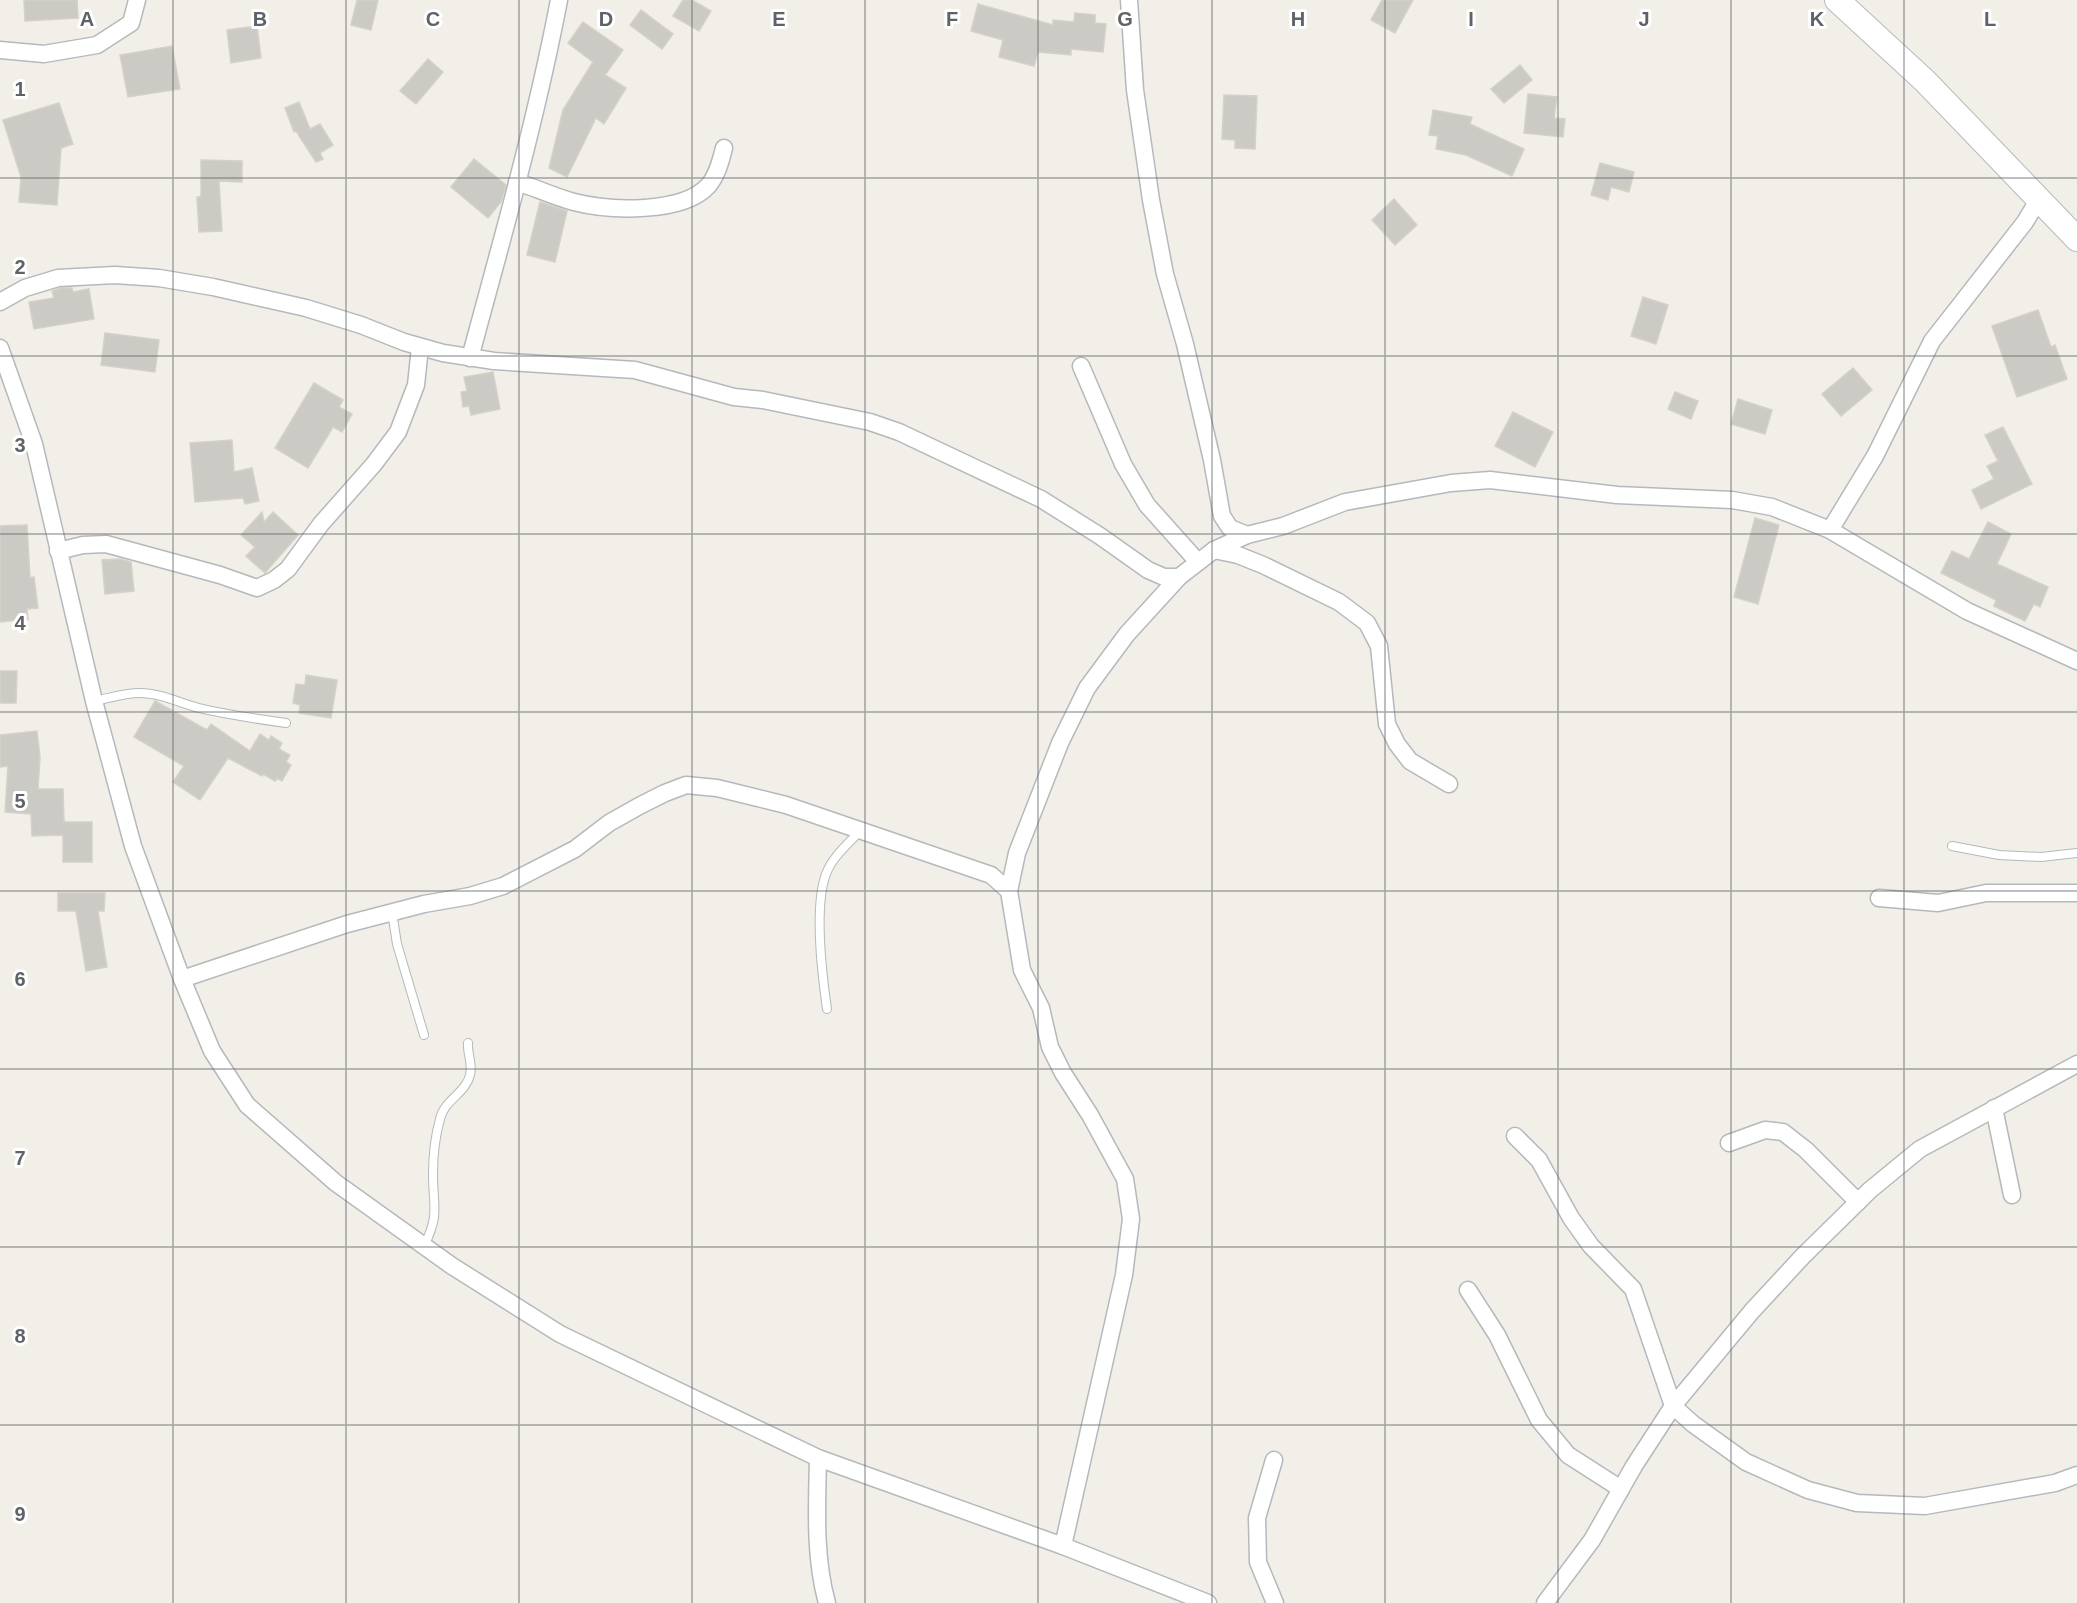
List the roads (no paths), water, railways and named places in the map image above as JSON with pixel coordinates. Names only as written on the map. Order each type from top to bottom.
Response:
[{"type":"main road","points":[[1837,0],[1925,81],[2077,239]]},
{"type":"street","points":[[0,50],[44,54],[97,45],[131,23],[137,0]]},
{"type":"street","points":[[470,358],[517,182],[559,0]]},
{"type":"street","points":[[1129,0],[1135,90],[1151,200],[1165,274],[1185,344],[1212,460],[1222,516],[1230,528],[1247,535]]},
{"type":"street","points":[[517,182],[575,202],[618,208],[668,205],[690,199],[708,186],[719,166],[724,148]]},
{"type":"street","points":[[1830,530],[1875,456],[1932,341],[2025,222],[2039,199]]},
{"type":"street","points":[[0,302],[25,288],[58,278],[115,275],[159,278],[213,287],[306,308],[443,353],[470,358],[635,370],[724,394],[870,422],[899,432],[1041,499],[1148,570],[1164,577],[1179,577]]},
{"type":"street","points":[[58,551],[83,545],[106,544],[220,575],[257,588],[267,584],[288,569],[321,524],[374,464],[398,432],[416,385],[420,346]]},
{"type":"street","points":[[0,348],[34,444],[94,701],[133,846],[182,979],[212,1051],[247,1105],[336,1183],[452,1266],[560,1334],[818,1458],[1063,1546],[1208,1603]]},
{"type":"street","points":[[1081,366],[1123,464],[1147,505],[1198,562]]},
{"type":"street","points":[[1063,1546],[1124,1275],[1131,1219],[1125,1179],[1050,1047],[1041,1008],[1022,970],[1009,891],[1017,853],[1060,743],[1087,688],[1127,634],[1179,577],[1214,550],[1247,535],[1283,526],[1345,502],[1451,483],[1490,480],[1617,495],[1732,501],[1772,507],[1830,530],[1967,611],[2077,661]]},
{"type":"street","points":[[1214,550],[1238,555],[1339,602],[1367,623],[1379,646],[1387,724],[1397,744],[1410,761],[1449,784]]},
{"type":"street","points":[[182,979],[266,950],[392,912],[470,896],[503,886],[575,849],[609,823],[641,805],[686,785],[717,788],[786,805],[992,875],[1009,891]]},
{"type":"street","points":[[1879,898],[1938,903],[1986,893],[2077,893]]},
{"type":"street","points":[[1545,1603],[1592,1540],[1673,1406],[1752,1311],[1858,1202],[1920,1149],[2077,1064]]},
{"type":"street","points":[[1994,1108],[2012,1195]]},
{"type":"street","points":[[1729,1143],[1765,1130],[1783,1132],[1806,1150],[1858,1202]]},
{"type":"street","points":[[1515,1136],[1539,1160],[1571,1218],[1591,1246],[1633,1289],[1673,1406],[1693,1424],[1746,1462],[1808,1490],[1857,1503],[1925,1506],[2055,1483],[2077,1475]]},
{"type":"street","points":[[1468,1290],[1497,1335],[1539,1420],[1568,1455],[1621,1489]]},
{"type":"street","points":[[818,1458],[817,1522],[820,1577],[827,1603]]},
{"type":"street","points":[[1274,1460],[1257,1518],[1258,1562],[1275,1603]]},
{"type":"lane","points":[[94,701],[142,693],[158,695],[234,716],[286,723]]},
{"type":"lane","points":[[827,1009],[821,956],[823,884],[826,872],[833,861],[862,830]]},
{"type":"lane","points":[[1952,846],[1999,855],[2031,857],[2077,853]]},
{"type":"lane","points":[[392,912],[398,944],[424,1035]]},
{"type":"lane","points":[[424,1246],[433,1227],[436,1212],[433,1174],[440,1118],[446,1105],[466,1085],[471,1073],[468,1043]]}]
